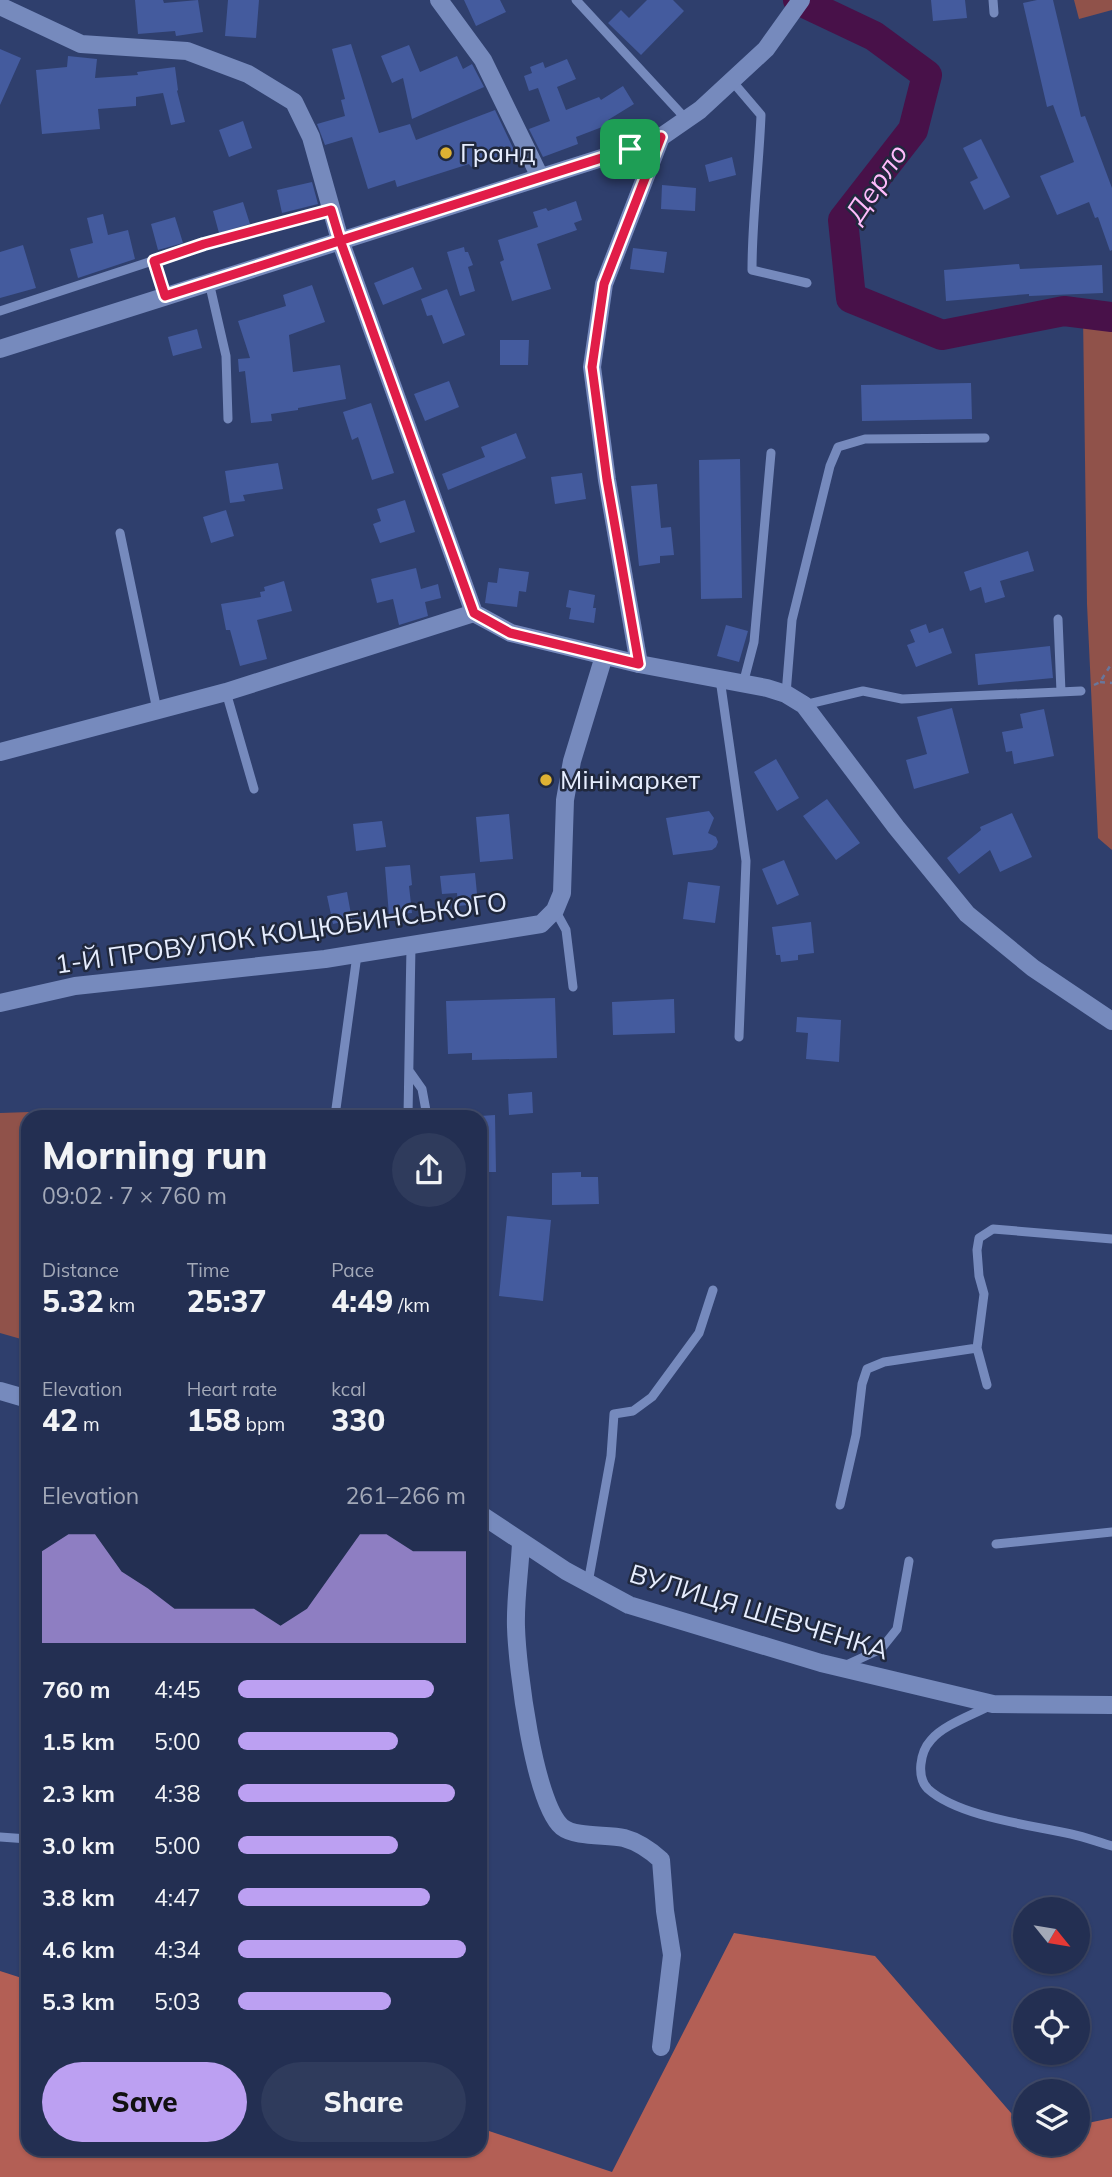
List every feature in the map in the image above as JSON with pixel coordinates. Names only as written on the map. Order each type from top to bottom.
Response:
[{"type":"street","points":[[439,0],[482,60],[540,177]]},
{"type":"street","points":[[0,349],[661,137],[700,110],[766,49],[801,0]]},
{"type":"street","points":[[0,6],[81,44],[187,51],[248,74],[294,102],[311,137],[340,240],[474,613],[510,633],[639,664],[767,688],[786,694],[804,705],[896,827],[967,914],[1033,968],[1112,1021]]},
{"type":"street","points":[[639,664],[607,480],[592,367],[604,284],[661,137]]},
{"type":"street","points":[[0,752],[226,692],[474,613]]},
{"type":"street","points":[[555,910],[562,893],[565,800],[572,761],[604,656]]},
{"type":"street","name":"1-Й ПРОВУЛОК КОЦЮБИНСЬКОГО","points":[[0,1003],[75,986],[357,955],[411,946],[541,924],[555,910]]},
{"type":"street","points":[[0,1391],[21,1397]]},
{"type":"street","name":"ВУЛИЦЯ ШЕВЧЕНКА","points":[[487,1519],[566,1571],[629,1605],[840,1668],[993,1704],[1112,1705]]},
{"type":"street","points":[[522,1542],[516,1625],[522,1694],[550,1813],[562,1827],[571,1832],[623,1838],[649,1849],[661,1860],[672,1955],[661,2047]]},
{"type":"lane","points":[[576,0],[686,119]]},
{"type":"lane","points":[[993,0],[994,13]]},
{"type":"lane","points":[[732,81],[761,115],[752,226],[752,270],[807,283]]},
{"type":"lane","points":[[0,311],[204,244],[331,210]]},
{"type":"lane","points":[[154,261],[165,296]]},
{"type":"lane","points":[[209,282],[226,356],[228,419]]},
{"type":"lane","points":[[786,694],[792,620],[830,466],[838,447],[865,439],[985,438]]},
{"type":"lane","points":[[743,684],[754,642],[771,453]]},
{"type":"lane","points":[[120,533],[158,710]]},
{"type":"lane","points":[[1058,619],[1061,692]]},
{"type":"lane","points":[[720,679],[746,861],[740,1037]]},
{"type":"lane","points":[[804,705],[863,691],[902,699],[1081,691]]},
{"type":"lane","points":[[226,692],[254,789]]},
{"type":"lane","points":[[555,910],[566,930],[573,987]]},
{"type":"lane","points":[[408,1110],[411,946]]},
{"type":"lane","points":[[336,1110],[357,955]]},
{"type":"lane","points":[[410,1072],[422,1089],[427,1110]]},
{"type":"lane","points":[[987,1385],[977,1348],[984,1294],[979,1276],[979,1238],[992,1229],[1112,1238]]},
{"type":"lane","points":[[588,1583],[611,1456],[614,1414],[633,1411],[652,1396],[699,1333],[713,1290]]},
{"type":"lane","points":[[840,1505],[867,1369],[884,1362],[977,1348]]},
{"type":"lane","points":[[996,1544],[1112,1532]]},
{"type":"lane","points":[[840,1668],[881,1649],[897,1629],[909,1562]]},
{"type":"lane","name":"ВУЛИЦЯ ШЕВЧЕНКА","points":[[993,1704],[945,1729],[931,1740],[922,1759],[920,1775],[927,1788],[944,1800],[976,1813],[1112,1846]]},
{"type":"lane","points":[[0,1837],[21,1838]]},
{"type":"path","points":[[1100,682],[1112,663]]},
{"type":"path","points":[[1081,691],[1100,682],[1112,682]]},
{"type":"shaded area","points":[[1074,0],[1112,0],[1112,10],[1079,19]]},
{"type":"shaded area","points":[[1112,313],[1112,850],[1098,838],[1087,604],[1083,315]]},
{"type":"shaded area","points":[[21,1112],[21,1339],[0,1333],[0,1113]]},
{"type":"shaded area","points":[[734,1933],[875,1956],[1013,2115],[1013,2156],[1090,2156],[1090,2123],[1112,2118],[1112,2177],[0,2177],[0,1971],[21,1978],[21,2156],[487,2156],[487,2130],[612,2172]]},
{"type":"building","points":[[135,0],[163,0],[164,3],[198,0],[203,32],[176,36],[175,31],[138,34]]},
{"type":"building","points":[[228,0],[259,0],[256,38],[225,36]]},
{"type":"building","points":[[464,0],[500,0],[506,12],[476,26]]},
{"type":"building","points":[[647,0],[673,0],[684,11],[641,55],[608,23],[621,10],[629,18]]},
{"type":"building","points":[[931,0],[965,0],[967,18],[933,21]]},
{"type":"building","points":[[1053,0],[1081,117],[1085,116],[1112,188],[1110,251],[1098,217],[1095,218],[1089,202],[1057,215],[1040,176],[1074,162],[1053,105],[1047,107],[1023,3]]},
{"type":"building","points":[[351,44],[379,133],[410,124],[416,140],[495,110],[514,150],[471,167],[469,164],[397,187],[395,180],[368,189],[352,137],[325,145],[317,124],[345,116],[341,100],[345,99],[332,49]]},
{"type":"building","points":[[409,45],[420,72],[457,56],[463,69],[472,64],[484,87],[412,119],[403,78],[392,83],[381,56]]},
{"type":"building","points":[[0,49],[21,58],[0,105]]},
{"type":"building","points":[[68,56],[97,59],[95,78],[138,75],[137,72],[175,67],[177,91],[185,122],[171,125],[163,93],[136,97],[136,106],[98,109],[100,129],[42,134],[36,70],[67,67]]},
{"type":"building","points":[[567,59],[576,79],[557,87],[566,110],[599,97],[601,100],[623,86],[634,104],[608,120],[610,124],[576,137],[578,144],[543,157],[529,129],[550,121],[538,88],[529,91],[524,76],[532,73],[530,67],[543,62],[545,68]]},
{"type":"building","points":[[243,121],[252,148],[229,157],[219,130]]},
{"type":"building","points":[[981,139],[1010,197],[984,210],[970,182],[978,178],[963,148]]},
{"type":"building","points":[[732,157],[736,175],[709,182],[705,165]]},
{"type":"building","points":[[312,182],[318,204],[282,213],[277,190]]},
{"type":"building","points":[[662,185],[696,188],[695,211],[661,209]]},
{"type":"building","points":[[576,201],[582,220],[574,223],[577,230],[537,244],[551,289],[512,301],[500,262],[504,260],[498,240],[538,227],[533,212],[546,208],[548,211]]},
{"type":"building","points":[[243,202],[250,224],[219,233],[213,211]]},
{"type":"building","points":[[103,214],[108,235],[128,230],[135,259],[78,278],[70,249],[93,243],[87,218]]},
{"type":"building","points":[[175,217],[183,243],[158,250],[151,224]]},
{"type":"building","points":[[23,245],[36,288],[0,298],[0,252]]},
{"type":"building","points":[[464,247],[473,265],[468,267],[475,291],[460,296],[447,252]]},
{"type":"building","points":[[633,248],[667,252],[664,273],[630,269]]},
{"type":"building","points":[[1019,264],[1020,269],[1102,265],[1103,293],[1029,294],[946,301],[944,270]]},
{"type":"building","points":[[413,267],[422,289],[383,305],[374,283]]},
{"type":"building","points":[[312,285],[325,322],[289,335],[293,372],[340,365],[346,399],[271,414],[272,421],[251,423],[245,371],[239,372],[238,359],[250,358],[238,321],[286,306],[283,295]]},
{"type":"building","points":[[447,289],[465,335],[443,344],[432,315],[427,316],[421,299]]},
{"type":"building","points":[[197,329],[202,348],[173,356],[168,337]]},
{"type":"building","points":[[500,340],[529,340],[528,365],[500,365]]},
{"type":"building","points":[[449,381],[459,407],[425,421],[414,394]]},
{"type":"building","points":[[971,383],[972,419],[862,421],[861,385]]},
{"type":"building","points":[[371,403],[394,473],[372,480],[358,437],[352,440],[343,412]]},
{"type":"building","points":[[516,433],[526,458],[448,490],[442,474],[485,457],[481,447]]},
{"type":"building","points":[[740,459],[742,598],[701,599],[699,460]]},
{"type":"building","points":[[278,463],[283,489],[243,495],[245,501],[230,503],[225,471]]},
{"type":"building","points":[[582,473],[586,499],[555,504],[551,477]]},
{"type":"building","points":[[657,484],[661,528],[671,527],[674,555],[660,556],[660,563],[639,566],[631,486]]},
{"type":"building","points":[[405,500],[415,532],[380,543],[373,524],[381,521],[377,509]]},
{"type":"building","points":[[226,510],[234,536],[211,543],[203,517]]},
{"type":"building","points":[[1028,551],[1034,571],[1000,581],[1005,597],[985,603],[981,587],[970,591],[964,572]]},
{"type":"building","points":[[416,568],[421,589],[438,584],[441,598],[425,602],[428,616],[399,625],[393,599],[377,603],[371,579]]},
{"type":"building","points":[[499,568],[529,572],[526,592],[519,591],[517,607],[485,603],[488,582],[497,583]]},
{"type":"building","points":[[284,581],[292,611],[257,620],[267,659],[240,666],[230,630],[226,630],[221,604],[261,597],[260,592],[265,591],[264,587]]},
{"type":"building","points":[[569,590],[595,595],[594,623],[569,619],[571,608],[566,607]]},
{"type":"building","points":[[926,624],[929,633],[943,628],[952,653],[916,667],[907,645],[915,642],[910,630]]},
{"type":"building","points":[[726,625],[748,631],[739,662],[717,656]]},
{"type":"building","points":[[1050,646],[1053,678],[978,685],[975,654]]},
{"type":"building","points":[[952,708],[969,773],[914,789],[906,760],[927,754],[917,717]]},
{"type":"building","points":[[1044,709],[1054,756],[1014,764],[1012,751],[1006,752],[1002,732],[1023,728],[1020,714]]},
{"type":"building","points":[[776,759],[799,798],[777,811],[754,772]]},
{"type":"building","points":[[827,799],[860,843],[836,860],[803,816]]},
{"type":"building","points":[[709,811],[714,818],[708,833],[716,837],[716,847],[712,850],[673,855],[666,818]]},
{"type":"building","points":[[1012,813],[1032,857],[1000,872],[990,850],[959,874],[947,858],[981,830],[980,827]]},
{"type":"building","points":[[509,814],[513,859],[480,862],[476,817]]},
{"type":"building","points":[[382,821],[386,847],[356,851],[353,824]]},
{"type":"building","points":[[784,860],[799,895],[777,905],[762,869]]},
{"type":"building","points":[[410,865],[412,913],[389,915],[385,867]]},
{"type":"building","points":[[475,873],[478,904],[458,906],[457,893],[442,894],[440,876]]},
{"type":"building","points":[[688,882],[720,886],[715,923],[683,919]]},
{"type":"building","points":[[347,892],[352,920],[333,924],[327,896]]},
{"type":"building","points":[[811,922],[814,953],[798,955],[798,960],[781,962],[780,955],[776,955],[772,927]]},
{"type":"building","points":[[555,998],[557,1058],[472,1060],[472,1053],[448,1054],[446,1001]]},
{"type":"building","points":[[674,999],[675,1033],[613,1035],[612,1002]]},
{"type":"building","points":[[797,1017],[841,1020],[839,1062],[806,1059],[808,1033],[796,1032]]},
{"type":"building","points":[[532,1092],[533,1113],[509,1115],[508,1094]]},
{"type":"building","points":[[495,1115],[496,1172],[487,1172],[487,1116]]},
{"type":"building","points":[[581,1172],[581,1177],[598,1177],[599,1204],[552,1205],[552,1173]]},
{"type":"building","points":[[507,1216],[551,1220],[543,1301],[499,1296]]},
{"type":"waterway","name":"Дерло","points":[[798,0],[874,36],[927,75],[913,130],[843,220],[851,298],[942,335],[1064,311],[1112,317]]},
{"type":"place","name":"Гранд","points":[[446,153]]},
{"type":"place","name":"Мінімаркет","points":[[546,780]]},
{"type":"route","points":[[630,149],[340,240],[165,296],[154,261],[204,244],[331,210],[340,240],[474,613],[510,633],[639,664],[607,480],[592,367],[604,284],[661,137],[630,149]]}]
